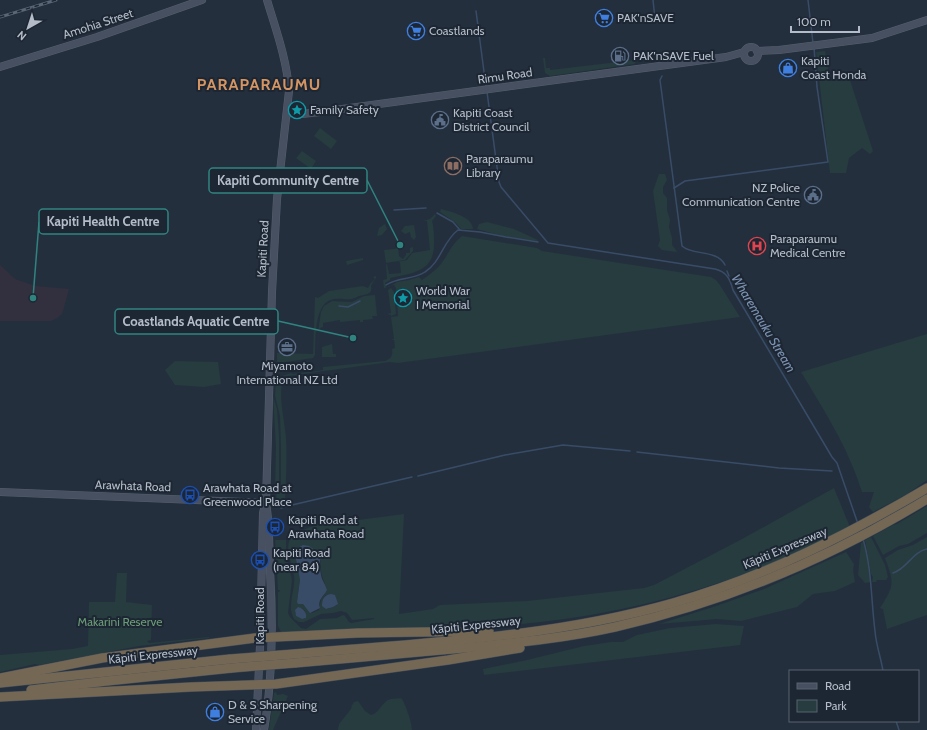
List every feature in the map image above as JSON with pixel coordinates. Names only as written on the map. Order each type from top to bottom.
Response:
[{"type":"highway","name":"Kāpiti Expressway","points":[[884,519],[927,488]]},
{"type":"highway","name":"Kāpiti Expressway","points":[[0,683],[295,659],[518,643],[562,637],[615,627],[677,611],[722,597],[784,573],[884,519],[927,499]]},
{"type":"highway","name":"Kāpiti Expressway","points":[[295,659],[510,635],[612,618],[673,603],[719,588],[841,542]]},
{"type":"highway","points":[[0,678],[102,658],[260,637],[358,633],[545,630]]},
{"type":"highway","points":[[0,698],[270,684],[448,660],[523,648],[562,637]]},
{"type":"highway","name":"Kāpiti Expressway","points":[[0,694],[231,664]]},
{"type":"main road","name":"Amohia Street","points":[[0,67],[97,37],[202,0]]},
{"type":"main road","name":"Kapiti Road","points":[[264,730],[270,684],[272,637],[269,528],[266,503],[269,371],[277,199],[288,112],[289,91],[288,75],[282,49],[267,0]]},
{"type":"main road","points":[[757,53],[872,38],[927,20]]},
{"type":"main road","points":[[750,48],[754,48],[757,53],[752,61],[748,60],[745,55],[750,48]]},
{"type":"main road","name":"Rimu Road","points":[[288,112],[302,114],[320,112],[745,55]]},
{"type":"main road","name":"Arawhata Road","points":[[0,492],[266,503]]},
{"type":"main road","name":"Kapiti Road","points":[[256,730],[263,513],[266,503]]},
{"type":"shaded area","points":[[0,265],[15,279],[35,286],[69,289],[62,314],[51,321],[0,321]]},
{"type":"green space","points":[[825,51],[830,81],[850,80],[873,151],[870,154],[862,148],[849,158],[846,173],[830,173],[816,52]]},
{"type":"green space","points":[[543,58],[545,58],[546,68],[550,68],[550,70],[635,60],[637,58],[634,64],[550,76],[545,73]]},
{"type":"green space","points":[[320,128],[337,141],[331,149],[314,136]]},
{"type":"green space","points":[[302,151],[316,161],[311,169],[296,158]]},
{"type":"green space","points":[[659,174],[665,174],[667,180],[663,187],[663,193],[667,198],[667,210],[670,220],[669,227],[672,245],[677,252],[662,250],[658,246],[660,240],[653,191]]},
{"type":"green space","points":[[441,209],[465,218],[472,225],[473,229],[461,229],[456,223],[440,212]]},
{"type":"green space","points":[[435,214],[436,216],[432,221],[434,228],[434,242],[431,260],[421,269],[390,278],[390,280],[385,283],[387,287],[384,288],[383,280],[387,279],[387,264],[389,274],[401,273],[400,262],[397,262],[407,260],[412,253],[430,250],[427,221],[423,221],[430,219]]},
{"type":"green space","points":[[487,222],[514,229],[538,240],[502,236],[477,229],[479,224]]},
{"type":"green space","points":[[385,224],[387,229],[382,235],[377,236],[379,228]]},
{"type":"green space","points":[[414,225],[416,237],[414,240],[411,237],[410,232],[405,234],[401,231],[405,226]]},
{"type":"green space","points":[[462,236],[537,248],[542,251],[711,277],[720,285],[740,317],[398,363],[390,362],[281,377],[284,379],[281,399],[286,438],[286,484],[285,500],[276,499],[277,491],[281,482],[281,445],[280,416],[275,396],[276,378],[291,373],[308,372],[307,369],[309,369],[310,372],[323,370],[323,367],[385,361],[389,359],[392,355],[392,349],[395,348],[394,340],[391,340],[394,339],[391,317],[398,316],[396,288],[394,285],[391,286],[397,282],[419,277],[422,280],[439,266],[453,245]]},
{"type":"green space","points":[[398,246],[399,256],[403,259],[406,253],[410,253],[410,248],[413,247],[413,251],[405,260],[386,263],[384,250],[395,249]]},
{"type":"green space","points":[[363,258],[363,260],[347,265],[346,261]]},
{"type":"green space","points":[[376,276],[376,278],[372,283],[371,290],[368,294],[349,299],[335,299],[328,301],[323,306],[319,313],[317,322],[315,355],[313,358],[277,363],[277,353],[313,354],[315,297],[318,298],[329,291],[363,286],[368,288],[375,279],[373,277]]},
{"type":"green space","points":[[391,288],[394,292],[396,314],[391,316],[387,314],[391,313],[388,290]]},
{"type":"green space","points":[[375,295],[377,316],[372,316],[373,319],[363,320],[363,322],[360,322],[360,320],[340,322],[340,320],[323,323],[323,327],[319,330],[317,358],[319,325],[321,312],[324,306],[332,301],[352,302],[364,296]]},
{"type":"green space","points":[[927,334],[927,480],[907,494],[873,512],[869,507],[874,492],[862,492],[843,445],[801,372]]},
{"type":"green space","points":[[332,344],[333,354],[336,354],[336,357],[322,357],[322,347]]},
{"type":"green space","points":[[175,361],[218,362],[221,384],[204,387],[175,385],[165,370]]},
{"type":"green space","points":[[273,396],[277,409],[279,436],[279,483],[275,491],[276,447]]},
{"type":"green space","points":[[834,488],[850,527],[808,548],[765,566],[720,582],[675,596],[583,616],[490,626],[342,629],[282,634],[278,626],[278,592],[280,590],[278,590],[275,540],[286,540],[286,555],[292,580],[288,613],[301,628],[306,629],[320,619],[337,618],[343,615],[351,623],[374,619],[352,620],[347,613],[341,611],[321,614],[304,622],[299,622],[294,619],[291,603],[294,576],[288,552],[289,541],[291,536],[310,527],[320,525],[404,514],[399,614],[433,609],[440,605],[527,601],[644,588],[654,585],[742,539]],"holes":[[[303,545],[321,561],[321,573],[327,590],[321,599],[319,610],[312,613],[302,603],[297,602],[300,580],[295,554],[297,548]],[[326,595],[337,605],[327,609],[322,604]],[[298,607],[304,610],[306,618],[302,619],[296,616],[295,610]]]},
{"type":"green space","points":[[927,506],[927,533],[908,544],[899,546],[883,555],[873,536]]},
{"type":"green space","points":[[871,537],[885,565],[888,577],[886,580],[877,580],[876,582],[872,582],[873,577],[871,574],[865,540]]},
{"type":"green space","points":[[927,537],[927,615],[887,629],[883,609],[880,608],[891,589],[892,584],[885,558],[898,550],[913,545]]},
{"type":"green space","points":[[863,542],[867,555],[871,582],[865,583],[858,575],[861,543]]},
{"type":"green space","points":[[846,552],[854,564],[853,570],[855,582],[835,591],[813,594],[797,607],[741,621],[717,619],[659,624],[764,589]]},
{"type":"green space","points":[[273,554],[276,602],[276,629],[275,628]]},
{"type":"green space","name":"Makarini Reserve","points":[[117,573],[127,573],[126,602],[152,605],[151,640],[147,641],[149,643],[209,638],[139,646],[39,665],[35,664],[0,672],[0,655],[72,649],[88,646],[89,602],[115,602]]},
{"type":"green space","points":[[716,624],[744,626],[740,645],[484,675],[483,669],[584,646],[611,642],[623,642],[637,635],[670,628]]},
{"type":"green space","points":[[276,692],[277,695],[283,694],[288,696],[273,730],[269,730],[274,693]]},
{"type":"green space","points":[[401,698],[408,713],[412,730],[338,730],[339,724],[351,709],[354,702],[358,701],[365,711],[371,715],[374,714],[388,700]]},
{"type":"water","points":[[303,545],[309,546],[318,552],[320,558],[320,572],[327,590],[320,600],[320,608],[310,613],[303,604],[298,604],[297,602],[300,580],[295,554],[297,548]]},
{"type":"water","points":[[331,594],[335,595],[338,604],[326,609],[322,606],[323,599],[325,596]]},
{"type":"water","points":[[298,607],[302,608],[306,614],[306,618],[302,619],[296,616],[295,610]]},
{"type":"waterway","points":[[653,0],[655,19]]},
{"type":"waterway","points":[[808,0],[813,43]]},
{"type":"waterway","name":"Wharemauku Stream","points":[[476,11],[486,87]]},
{"type":"waterway","points":[[674,188],[685,181],[828,162],[817,87],[814,47]]},
{"type":"waterway","points":[[662,76],[660,80],[682,246],[692,251],[716,257],[725,265]]},
{"type":"waterway","name":"Wharemauku Stream","points":[[487,92],[499,182],[501,187],[548,243],[715,269],[727,276],[731,282],[733,290],[837,463],[858,524]]},
{"type":"waterway","points":[[394,210],[426,208]]},
{"type":"waterway","points":[[437,213],[453,222],[460,230]]},
{"type":"waterway","points":[[386,285],[391,282],[420,275],[425,272],[435,263],[449,240],[458,230],[480,232],[538,242]]},
{"type":"waterway","name":"Wharemauku Stream","points":[[727,271],[729,276]]},
{"type":"waterway","points":[[339,306],[348,307],[360,301]]},
{"type":"waterway","points":[[418,476],[505,455],[563,445],[630,451]]},
{"type":"waterway","points":[[637,452],[779,468],[832,471]]},
{"type":"waterway","points":[[281,508],[412,477]]},
{"type":"waterway","name":"Wharemauku Stream","points":[[863,539],[870,573],[876,636],[883,670]]},
{"type":"waterway","points":[[893,573],[903,568],[917,553],[927,549]]},
{"type":"waterway","name":"Wharemauku Stream","points":[[896,722],[899,730]]},
{"type":"railway","points":[[0,17],[56,0]]},
{"type":"place","name":"PAK'nSAVE","points":[[604,18]]},
{"type":"place","name":"Coastlands","points":[[416,31]]},
{"type":"place","name":"PAK'nSAVE Fuel","points":[[620,56]]},
{"type":"place","name":"Kapiti Coast Honda","points":[[788,68]]},
{"type":"place","name":"Family Safety","points":[[297,110]]},
{"type":"place","name":"Kapiti Coast District Council","points":[[440,120]]},
{"type":"place","name":"Paraparaumu Library","points":[[453,166]]},
{"type":"place","name":"NZ Police Communication Centre","points":[[813,195]]},
{"type":"place","name":"Kapiti Community Centre","points":[[400,245]]},
{"type":"place","name":"Paraparaumu Medical Centre","points":[[757,246]]},
{"type":"place","name":"Kapiti Health Centre","points":[[33,298]]},
{"type":"place","name":"World War I Memorial","points":[[403,298]]},
{"type":"place","name":"Coastlands Aquatic Centre","points":[[353,338]]},
{"type":"place","name":"Miyamoto International NZ Ltd","points":[[287,347]]},
{"type":"place","name":"Arawhata Road at Greenwood Place","points":[[190,495]]},
{"type":"place","name":"Kapiti Road at Arawhata Road","points":[[275,527]]},
{"type":"place","name":"Kapiti Road (near 84)","points":[[260,560]]},
{"type":"place","name":"D & S Sharpening Service","points":[[215,712]]},
{"type":"district","name":"PARAPARAUMU","points":[[259,84]]}]
